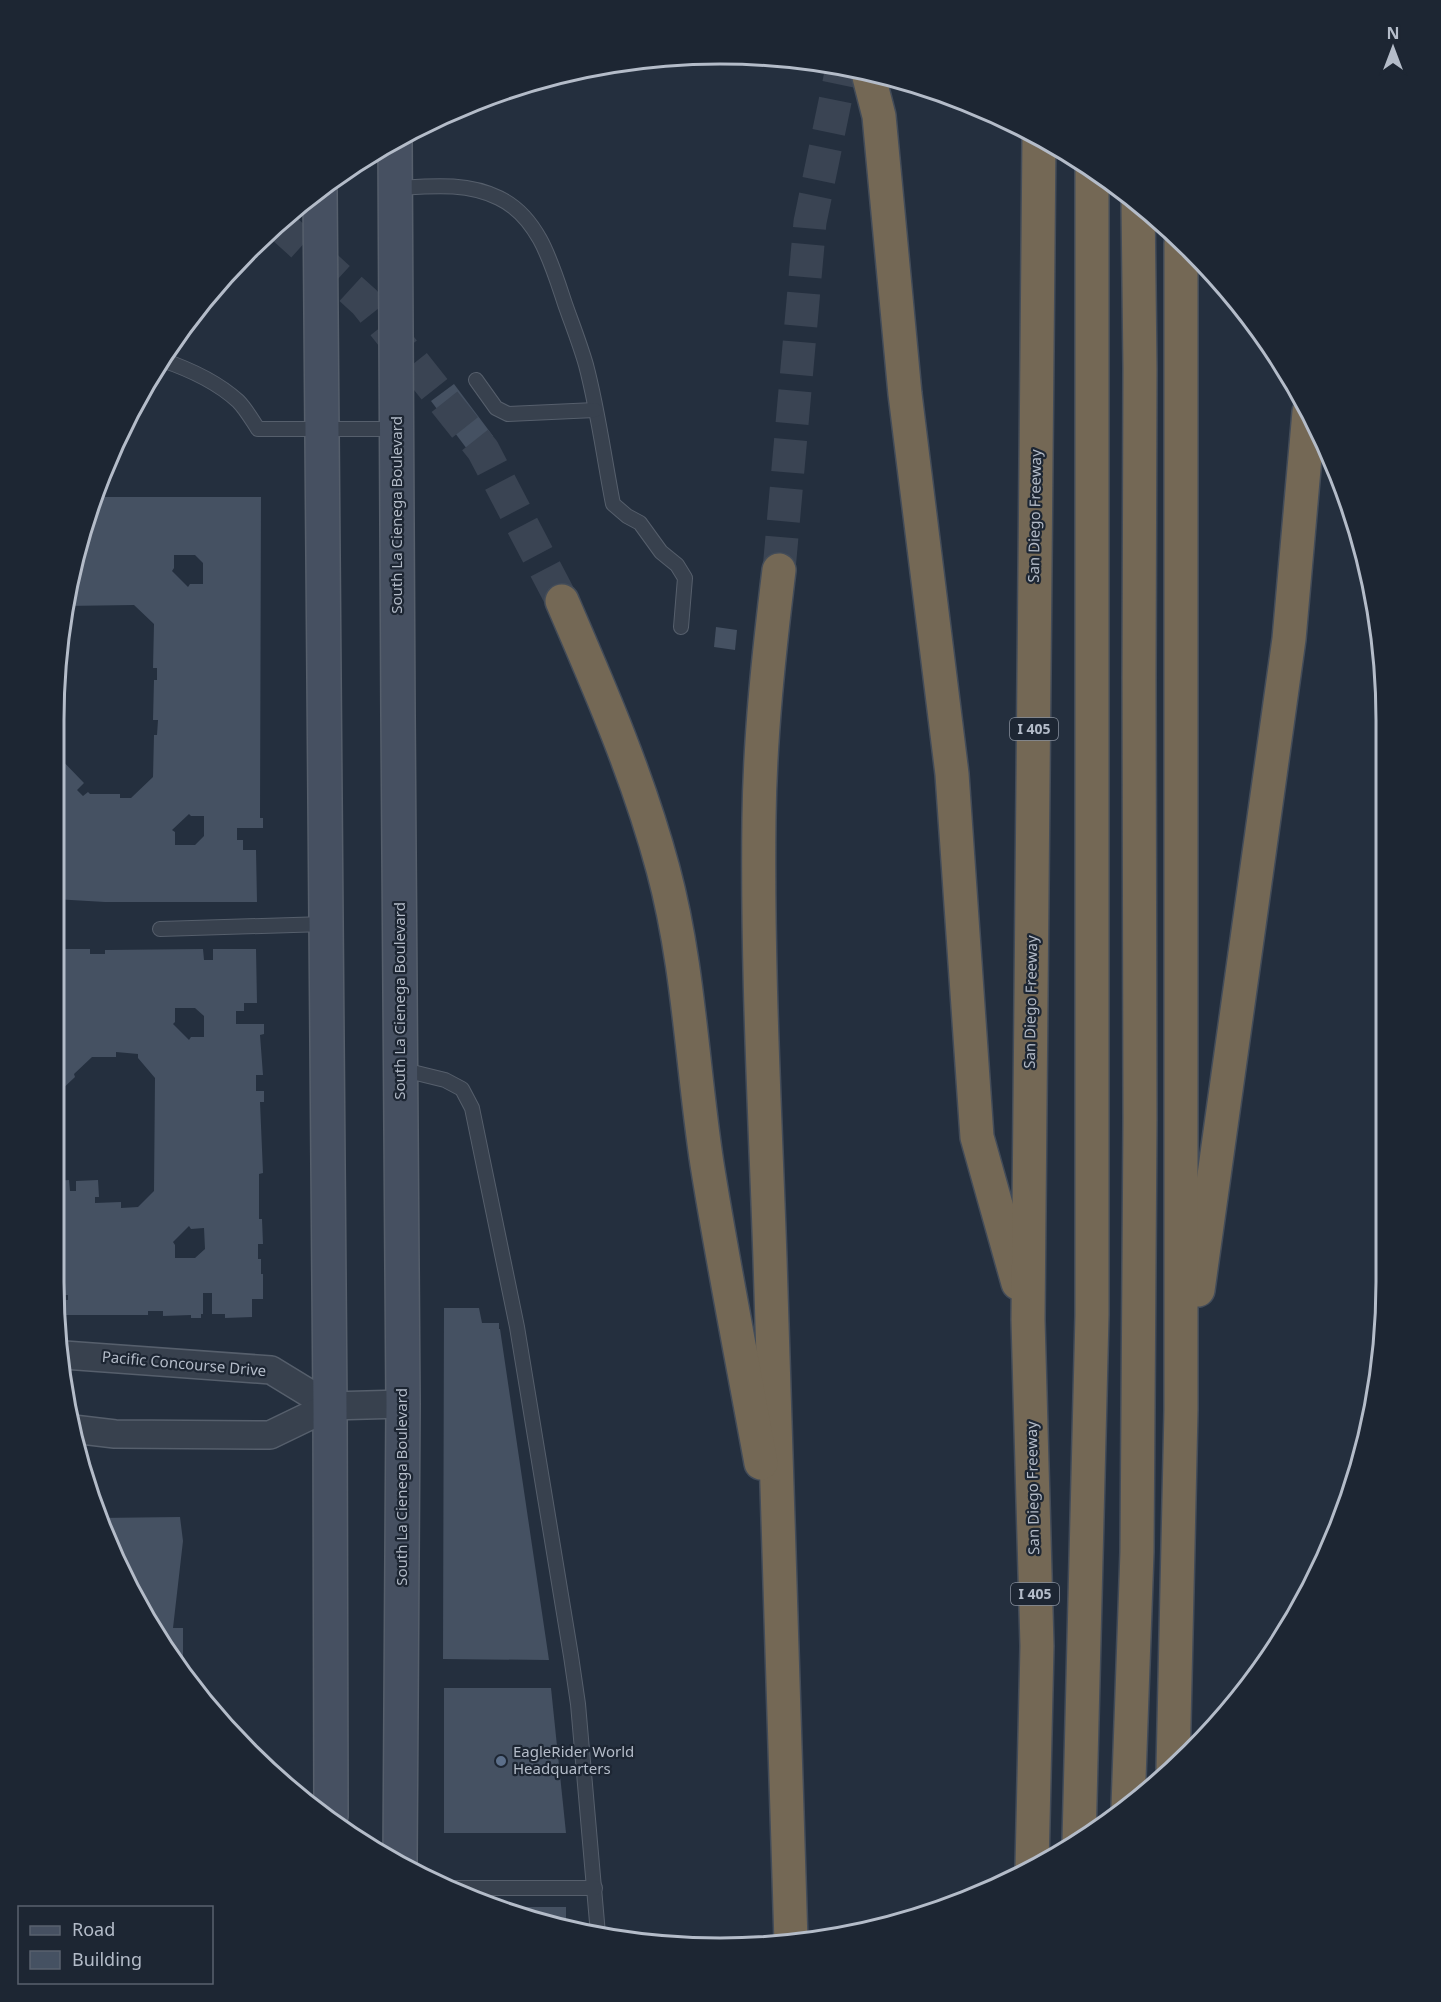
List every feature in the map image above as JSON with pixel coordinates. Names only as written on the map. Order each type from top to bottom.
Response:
[{"type":"highway","points":[[870,82],[879,116],[905,394],[952,774],[978,1137],[1028,1320]]},
{"type":"highway","name":"San Diego Freeway","points":[[1032,1859],[1037,1646],[1028,1320],[1039,147]]},
{"type":"highway","points":[[1079,1831],[1092,1315],[1092,180]]},
{"type":"highway","points":[[1128,1795],[1137,1552],[1140,1120],[1138,215]]},
{"type":"highway","points":[[1173,1755],[1181,1410],[1181,254]]},
{"type":"highway","points":[[1181,1410],[1289,639],[1308,427]]},
{"type":"highway","points":[[779,570],[769,646],[759,827],[760,953],[782,1577],[791,1933]]},
{"type":"highway","points":[[562,601],[605,699],[637,786],[663,870],[683,965],[707,1164],[782,1577]]},
{"type":"main road","name":"South La Cienega Boulevard","points":[[396,150],[403,1404],[400,1854]]},
{"type":"main road","points":[[320,201],[327,924],[331,1809]]},
{"type":"street","name":"Pacific Concourse Drive","points":[[69,1355],[271,1370],[330,1406]]},
{"type":"street","points":[[82,1430],[115,1434],[270,1435],[330,1406],[403,1404]]},
{"type":"lane","points":[[396,188],[446,186],[472,188],[500,198],[522,214],[538,236],[552,267],[586,364],[613,504],[640,523],[662,552],[677,564],[685,578],[681,627]]},
{"type":"lane","points":[[170,363],[197,374],[221,388],[240,403],[258,429],[396,429]]},
{"type":"lane","points":[[476,380],[496,408],[508,414],[595,410]]},
{"type":"lane","points":[[160,929],[327,924]]},
{"type":"lane","points":[[400,1069],[445,1080],[462,1089],[472,1108],[517,1327],[571,1656],[578,1704],[597,1926]]},
{"type":"lane","points":[[469,1888],[595,1888]]},
{"type":"building","points":[[454,384],[493,436],[470,453],[431,401]]},
{"type":"building","points":[[104,497],[261,497],[260,818],[263,818],[263,828],[237,828],[237,840],[243,840],[243,850],[256,850],[257,902],[105,902],[64,900],[64,762],[84,783],[77,790],[83,796],[88,792],[90,794],[120,794],[120,798],[131,798],[153,777],[154,735],[157,735],[158,720],[153,720],[154,680],[157,680],[157,668],[153,668],[154,624],[134,605],[75,606],[87,551]],"holes":[[[174,555],[195,555],[203,563],[203,584],[190,584],[188,587],[172,571]],[[189,814],[204,816],[204,836],[195,845],[175,845],[175,832],[172,830]]]},
{"type":"building","points":[[716,627],[737,630],[735,650],[714,647]]},
{"type":"building","points":[[64,949],[90,949],[90,954],[105,954],[105,950],[203,949],[204,960],[213,960],[213,949],[256,949],[257,1003],[244,1003],[244,1011],[236,1011],[236,1024],[264,1024],[264,1034],[260,1035],[263,1075],[256,1075],[256,1091],[264,1091],[264,1102],[260,1102],[263,1173],[259,1174],[259,1219],[262,1219],[263,1244],[258,1244],[258,1259],[261,1259],[261,1274],[263,1274],[263,1299],[252,1299],[252,1317],[225,1318],[225,1314],[212,1314],[212,1293],[203,1293],[201,1318],[191,1318],[191,1315],[163,1316],[163,1311],[148,1311],[148,1315],[66,1315],[65,1300],[68,1300],[68,1295],[65,1295],[64,1282],[64,1180],[69,1180],[70,1191],[76,1191],[76,1181],[98,1180],[99,1197],[95,1197],[95,1203],[121,1202],[121,1208],[138,1207],[154,1191],[155,1078],[138,1058],[138,1054],[116,1052],[116,1057],[92,1057],[74,1074],[75,1077],[64,1087]],"holes":[[[175,1008],[195,1008],[204,1016],[204,1037],[191,1037],[189,1040],[173,1024]],[[189,1226],[191,1229],[204,1228],[205,1249],[195,1258],[175,1258],[173,1242]]]},
{"type":"building","points":[[444,1308],[479,1308],[482,1323],[499,1323],[549,1660],[443,1659]]},
{"type":"building","points":[[180,1517],[183,1541],[173,1628],[183,1628],[183,1657],[152,1610],[132,1572],[108,1518]]},
{"type":"building","name":"EagleRider World Headquarters","points":[[444,1688],[551,1688],[566,1833],[444,1833]]},
{"type":"building","points":[[524,1907],[566,1907],[566,1919]]},
{"type":"tunnel","points":[[779,570],[810,222],[840,76]]},
{"type":"tunnel","points":[[285,230],[365,302],[483,450],[562,601]]},
{"type":"place","name":"EagleRider World Headquarters","points":[[501,1761]]}]
